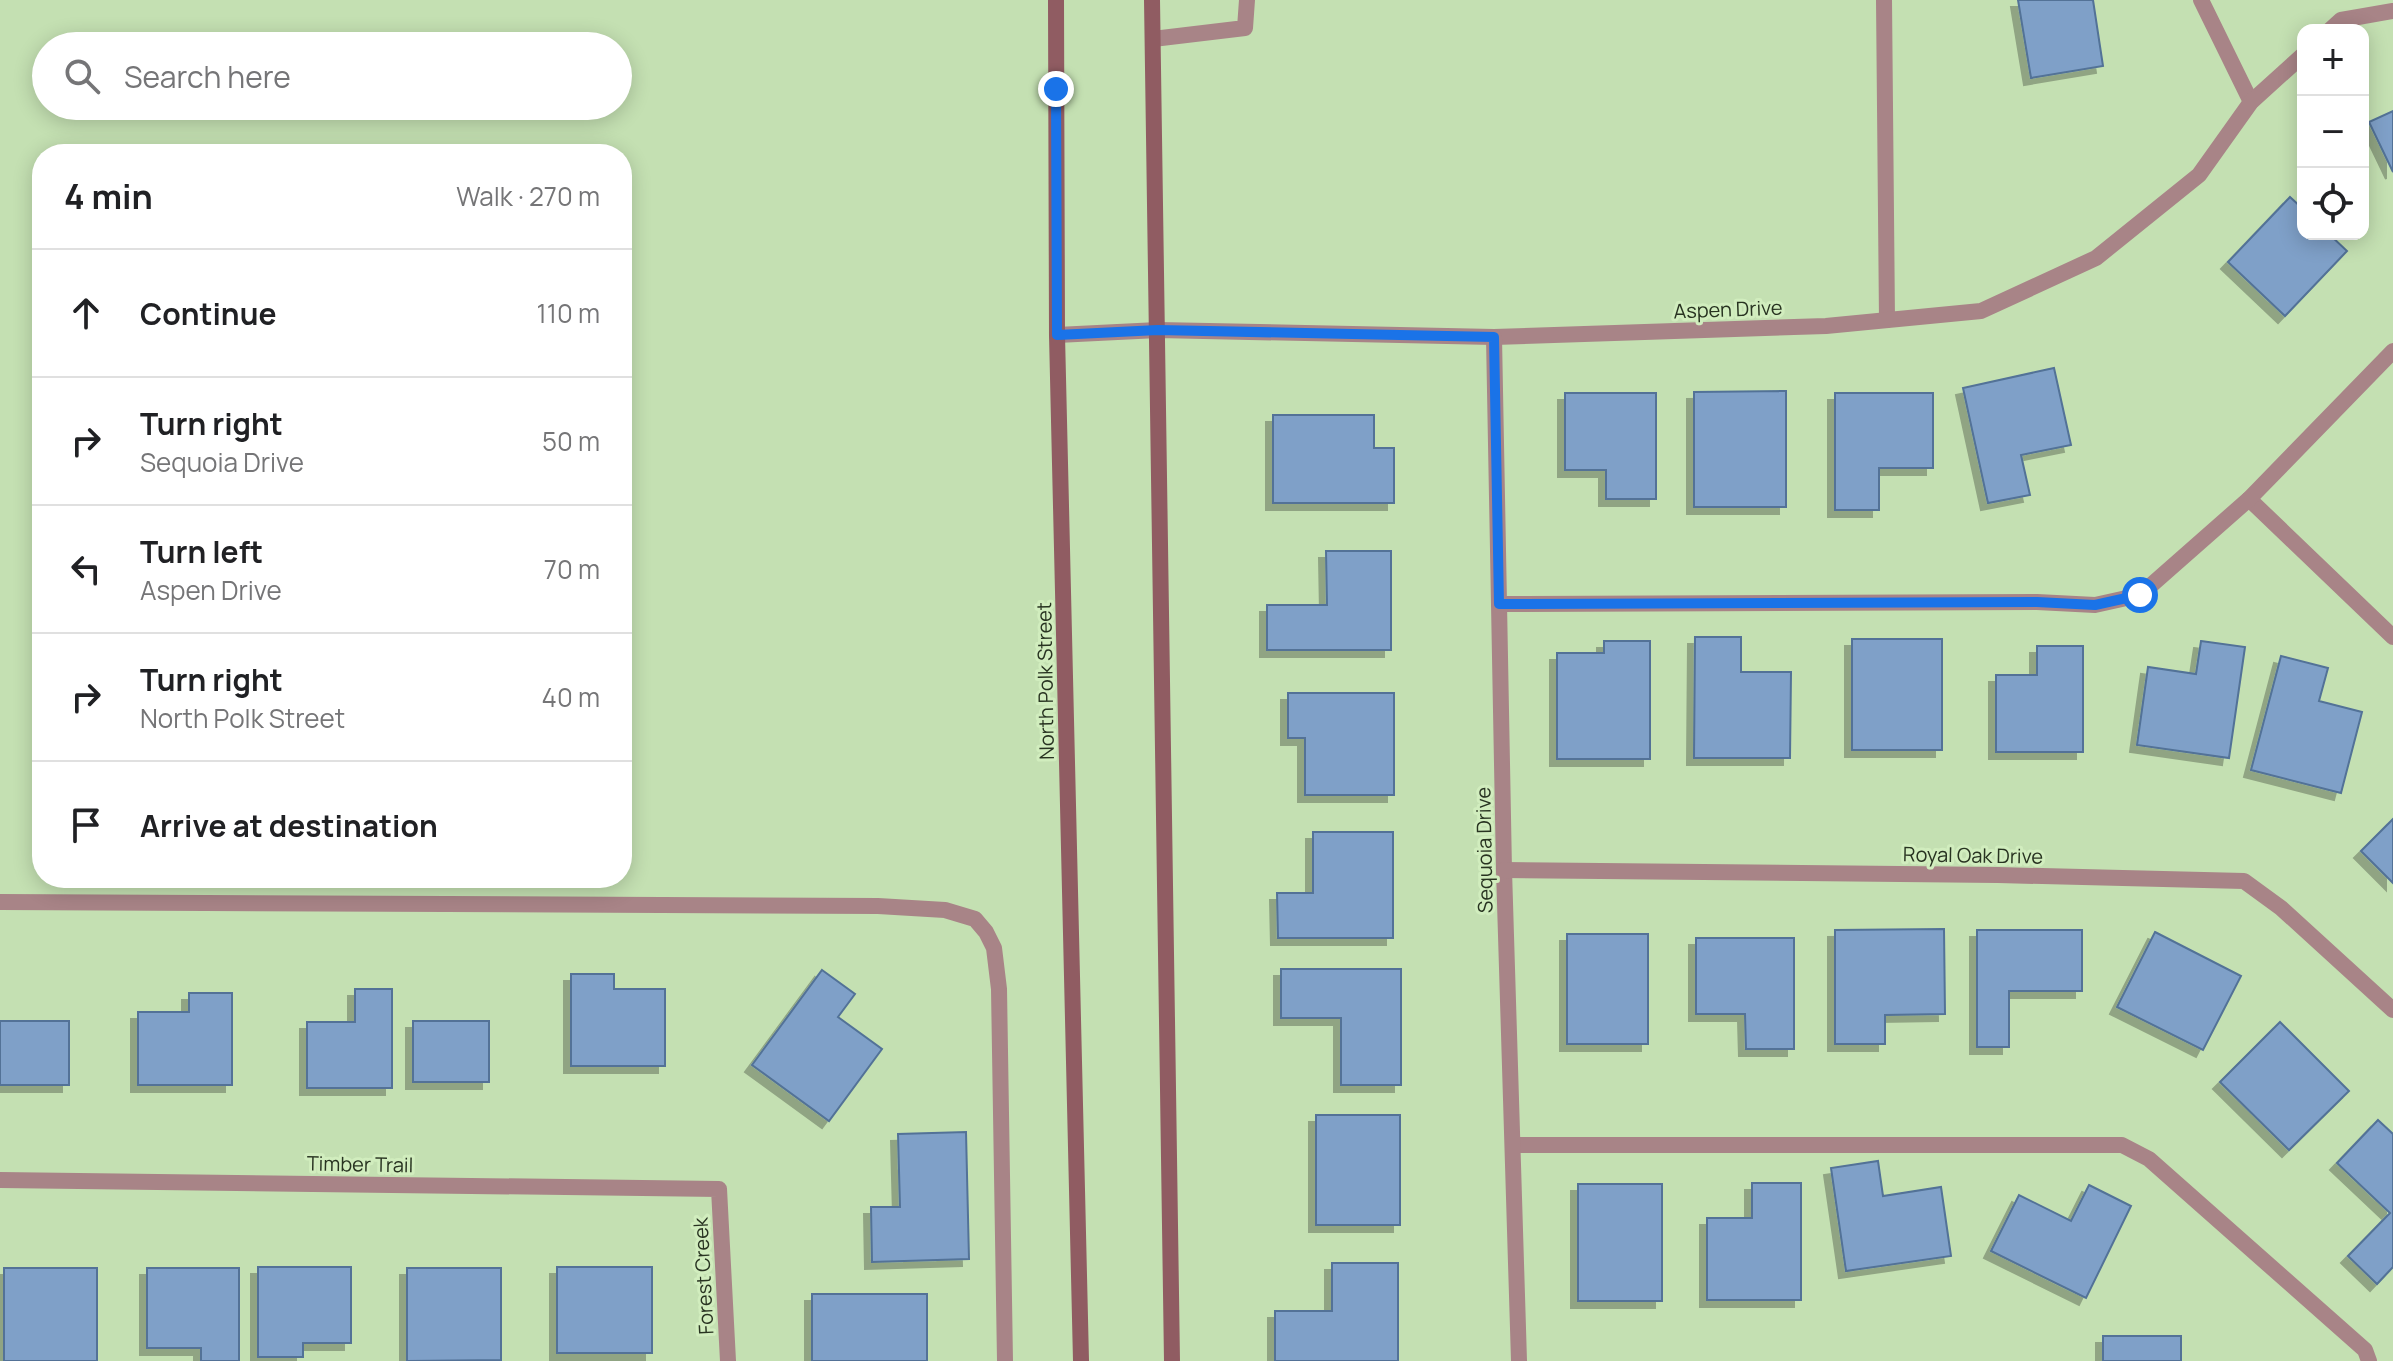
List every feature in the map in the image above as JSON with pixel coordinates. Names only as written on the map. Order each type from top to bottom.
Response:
[{"type":"main road","name":"North Polk Street","points":[[1056,0],[1057,335],[1081,1361]]},
{"type":"main road","points":[[1152,0],[1172,1361]]},
{"type":"street","points":[[1153,39],[1245,28],[1247,0]]},
{"type":"street","points":[[1884,0],[1887,320]]},
{"type":"street","points":[[2201,0],[2251,102]]},
{"type":"street","points":[[2337,24],[2341,20],[2393,11]]},
{"type":"street","name":"Aspen Drive","points":[[1057,335],[1158,330],[1494,337],[1826,326],[1981,311],[2096,258],[2199,175],[2251,102],[2297,60]]},
{"type":"street","name":"Sequoia Drive","points":[[1494,337],[1504,870],[1519,1361]]},
{"type":"street","points":[[1499,604],[2037,602],[2095,605],[2140,595],[2249,499],[2393,351]]},
{"type":"street","points":[[2249,499],[2393,637]]},
{"type":"street","name":"Royal Oak Drive","points":[[1504,870],[2244,881],[2281,908],[2393,1010]]},
{"type":"street","points":[[0,902],[878,906],[945,910],[975,919],[994,948],[999,989],[1005,1361]]},
{"type":"street","points":[[1513,1145],[2122,1145],[2149,1159],[2365,1350],[2369,1361]]},
{"type":"street","name":"Timber Trail","points":[[0,1180],[719,1189]]},
{"type":"street","name":"Forest Creek","points":[[719,1189],[728,1361]]},
{"type":"building","points":[[2018,0],[2093,0],[2103,66],[2031,78]]},
{"type":"building","points":[[2393,111],[2393,172],[2369,122]]},
{"type":"building","points":[[2290,197],[2297,203],[2297,240],[2335,240],[2347,251],[2285,316],[2228,262]]},
{"type":"building","points":[[2054,368],[2071,445],[2021,455],[2030,495],[1988,503],[1963,388]]},
{"type":"building","points":[[1786,391],[1786,507],[1694,507],[1694,392]]},
{"type":"building","points":[[1565,393],[1656,393],[1656,499],[1606,499],[1606,470],[1565,470]]},
{"type":"building","points":[[1835,393],[1933,393],[1933,468],[1879,468],[1879,510],[1835,510]]},
{"type":"building","points":[[1273,415],[1374,415],[1374,448],[1394,448],[1394,503],[1273,503]]},
{"type":"building","points":[[1326,551],[1391,551],[1391,650],[1267,650],[1267,605],[1327,605]]},
{"type":"building","points":[[1695,637],[1741,637],[1741,672],[1791,672],[1790,758],[1694,758]]},
{"type":"building","points":[[1852,639],[1942,639],[1942,750],[1852,750]]},
{"type":"building","points":[[1604,641],[1650,641],[1650,759],[1557,759],[1557,653],[1604,653]]},
{"type":"building","points":[[2201,641],[2245,647],[2229,758],[2137,745],[2148,667],[2196,674]]},
{"type":"building","points":[[2037,646],[2083,646],[2083,752],[1996,752],[1996,675],[2037,675]]},
{"type":"building","points":[[2281,656],[2328,668],[2319,701],[2362,712],[2341,793],[2251,770]]},
{"type":"building","points":[[1288,693],[1394,693],[1394,795],[1305,795],[1305,738],[1288,738]]},
{"type":"building","points":[[2393,819],[2393,883],[2361,851]]},
{"type":"building","points":[[1313,832],[1393,832],[1393,938],[1278,938],[1277,893],[1313,893]]},
{"type":"building","points":[[1944,929],[1945,1014],[1885,1015],[1885,1044],[1835,1044],[1835,930]]},
{"type":"building","points":[[1977,930],[2082,930],[2082,991],[2009,991],[2009,1047],[1977,1047]]},
{"type":"building","points":[[2155,932],[2241,976],[2203,1050],[2117,1007]]},
{"type":"building","points":[[1567,934],[1648,934],[1648,1044],[1567,1044]]},
{"type":"building","points":[[1696,938],[1794,938],[1794,1049],[1746,1049],[1745,1014],[1696,1014]]},
{"type":"building","points":[[1281,969],[1401,969],[1401,1085],[1341,1085],[1341,1018],[1281,1018]]},
{"type":"building","points":[[822,970],[855,994],[838,1017],[882,1049],[829,1121],[752,1065]]},
{"type":"building","points":[[571,974],[614,974],[614,989],[665,989],[665,1066],[571,1066]]},
{"type":"building","points":[[355,989],[392,989],[392,1088],[307,1088],[307,1022],[355,1022]]},
{"type":"building","points":[[189,993],[232,993],[232,1085],[138,1085],[138,1012],[189,1012]]},
{"type":"building","points":[[0,1021],[69,1021],[69,1085],[0,1085]]},
{"type":"building","points":[[413,1021],[489,1021],[489,1082],[413,1082]]},
{"type":"building","points":[[2280,1022],[2349,1091],[2289,1150],[2220,1082]]},
{"type":"building","points":[[1316,1115],[1400,1115],[1400,1225],[1316,1225]]},
{"type":"building","points":[[2378,1120],[2393,1134],[2393,1267],[2377,1284],[2348,1256],[2390,1213],[2337,1163]]},
{"type":"building","points":[[966,1132],[969,1259],[872,1262],[871,1207],[900,1207],[898,1134]]},
{"type":"building","points":[[1878,1161],[1883,1196],[1941,1187],[1951,1256],[1846,1271],[1831,1168]]},
{"type":"building","points":[[1752,1183],[1801,1183],[1801,1300],[1707,1300],[1707,1218],[1752,1218]]},
{"type":"building","points":[[1578,1184],[1662,1184],[1662,1301],[1578,1301]]},
{"type":"building","points":[[2089,1185],[2131,1206],[2086,1298],[1991,1251],[2019,1195],[2071,1221]]},
{"type":"building","points":[[1332,1263],[1398,1263],[1398,1361],[1275,1361],[1275,1311],[1332,1311]]},
{"type":"building","points":[[258,1267],[351,1267],[351,1343],[303,1343],[303,1357],[258,1357]]},
{"type":"building","points":[[557,1267],[652,1267],[652,1353],[557,1353]]},
{"type":"building","points":[[4,1268],[97,1268],[97,1361],[4,1361]]},
{"type":"building","points":[[147,1268],[239,1268],[239,1361],[201,1361],[201,1348],[147,1348]]},
{"type":"building","points":[[407,1268],[501,1268],[501,1360],[407,1361]]},
{"type":"building","points":[[812,1294],[927,1294],[927,1361],[812,1361]]},
{"type":"building","points":[[2103,1336],[2181,1336],[2181,1361],[2103,1361]]},
{"type":"route","points":[[1056,89],[1057,335],[1158,330],[1494,337],[1499,604],[2037,602],[2095,605],[2140,595]]}]
